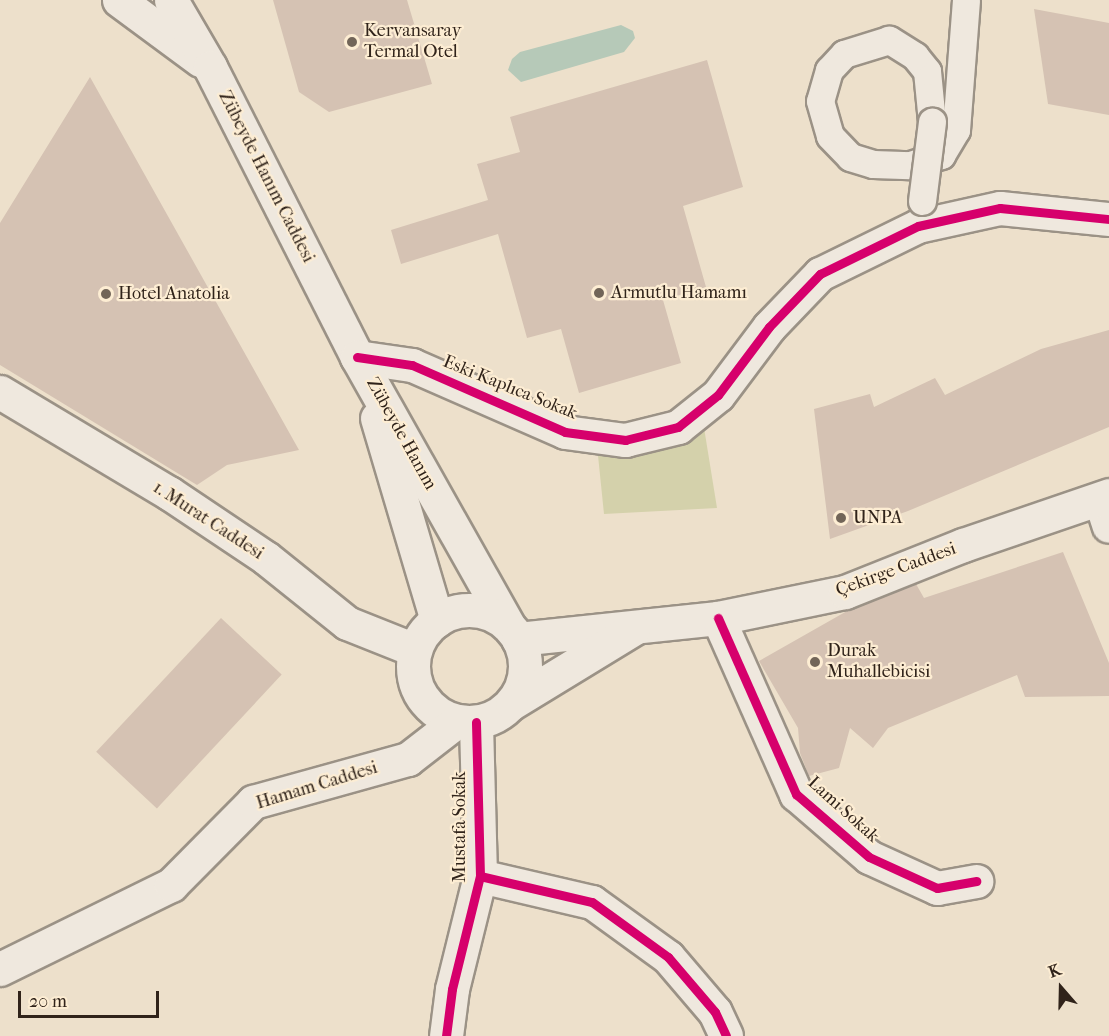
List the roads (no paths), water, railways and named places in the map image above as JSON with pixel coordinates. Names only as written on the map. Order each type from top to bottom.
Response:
[{"type":"main road","points":[[119,0],[210,67]]},
{"type":"main road","name":"Zübeyde Hanım Caddesi","points":[[171,0],[210,67],[357,357]]},
{"type":"main road","name":"Eski Kaplıca Sokak","points":[[357,357],[412,365],[565,432],[625,440],[678,427],[718,395],[769,327],[820,274],[920,213],[1000,208],[1109,219]]},
{"type":"main road","name":"Zübeyde Hanım","points":[[357,357],[437,620]]},
{"type":"main road","name":"Zübeyde Hanım","points":[[357,357],[513,632]]},
{"type":"main road","name":"1. Murat Caddesi","points":[[0,392],[169,493],[266,558],[347,622],[415,650]]},
{"type":"main road","name":"Çekirge Caddesi","points":[[513,632],[718,618],[845,592],[963,545],[1106,507]]},
{"type":"main road","points":[[473,610],[492,614],[513,632],[525,654],[525,671],[512,703],[489,719],[466,722],[439,714],[416,686],[412,668],[415,650],[437,620],[455,612],[473,610]]},
{"type":"main road","name":"Lami Sokak","points":[[718,618],[796,794],[869,857],[936,888],[976,882]]},
{"type":"main road","name":"Çekirge Caddesi","points":[[512,703],[642,624]]},
{"type":"main road","name":"Mustafa Sokak","points":[[446,1036],[452,989],[480,876],[466,722]]},
{"type":"main road","name":"Hamam Caddesi","points":[[0,969],[171,885],[253,802],[408,759],[466,722]]},
{"type":"main road","points":[[480,876],[592,902],[668,957],[716,1011],[726,1036]]},
{"type":"lane","points":[[920,213],[932,122],[927,72],[915,56],[889,40],[844,54],[829,70],[820,101],[830,136],[850,157],[873,164],[910,165],[941,155],[956,130],[966,0]]},
{"type":"place","name":"Kervansaray Termal Otel","points":[[352,42]]},
{"type":"place","name":"Armutlu Hamamı","points":[[599,293]]},
{"type":"place","name":"Hotel Anatolia","points":[[106,294]]},
{"type":"place","name":"UNPA","points":[[841,518]]},
{"type":"place","name":"Durak Muhallebicisi","points":[[815,662]]}]
